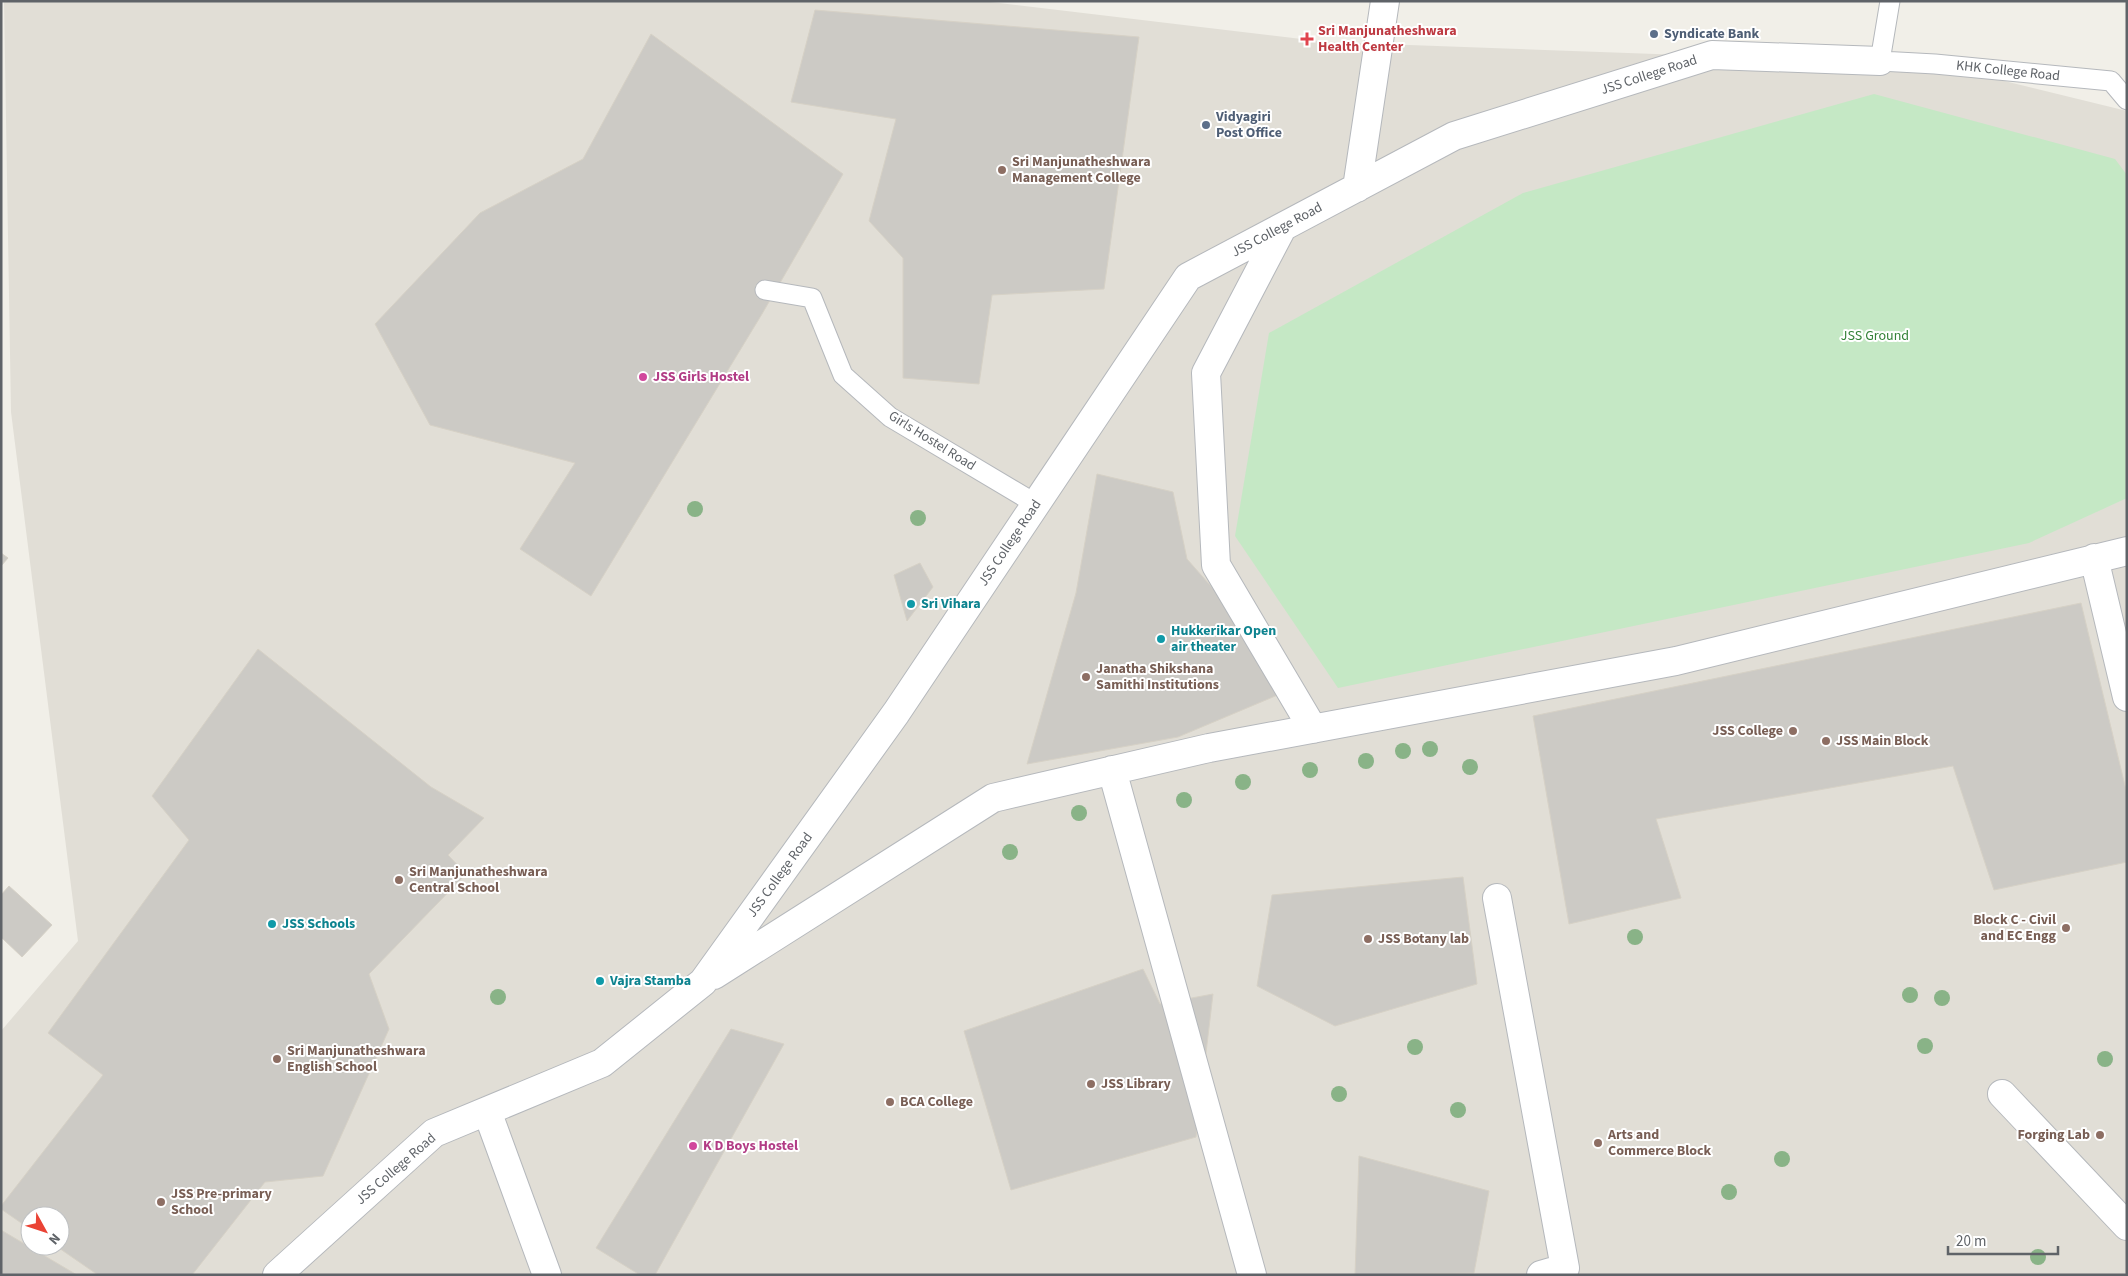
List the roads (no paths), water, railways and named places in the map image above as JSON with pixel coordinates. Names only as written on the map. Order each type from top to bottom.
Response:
[{"type":"street","points":[[1357,188],[1384,1]]},
{"type":"street","name":"JSS College Road","points":[[277,1275],[434,1133],[602,1063],[703,982],[896,713],[1188,277],[1454,136],[1712,55],[1880,61]]},
{"type":"street","points":[[1282,228],[1206,373],[1216,565],[1313,729]]},
{"type":"street","points":[[703,982],[993,798],[1209,748],[1676,661],[2127,550]]},
{"type":"street","points":[[2094,558],[2127,697]]},
{"type":"street","points":[[1112,770],[1252,1275]]},
{"type":"street","points":[[1497,898],[1565,1268],[1541,1275]]},
{"type":"street","points":[[2002,1094],[2127,1226]]},
{"type":"street","points":[[487,1111],[547,1275]]},
{"type":"lane","points":[[1880,61],[1890,1]]},
{"type":"lane","name":"KHK College Road","points":[[1880,61],[1936,64],[2111,81],[2127,100]]},
{"type":"lane","name":"Girls Hostel Road","points":[[765,290],[812,298],[844,375],[890,417],[1036,504]]},
{"type":"place","name":"Syndicate Bank","points":[[1654,34]]},
{"type":"place","name":"Sri Manjunatheshwara Health Center","points":[[1307,39]]},
{"type":"place","name":"Vidyagiri Post Office","points":[[1206,125]]},
{"type":"place","name":"Sri Manjunatheshwara Management College","points":[[1002,170]]},
{"type":"place","name":"JSS Girls Hostel","points":[[643,377]]},
{"type":"place","name":"Sri Vihara","points":[[911,604]]},
{"type":"place","name":"Hukkerikar Open air theater","points":[[1161,639]]},
{"type":"place","name":"Janatha Shikshana Samithi Institutions","points":[[1086,677]]},
{"type":"place","name":"JSS College","points":[[1793,731]]},
{"type":"place","name":"JSS Main Block","points":[[1826,741]]},
{"type":"place","name":"Sri Manjunatheshwara Central School","points":[[399,880]]},
{"type":"place","name":"JSS Schools","points":[[272,924]]},
{"type":"place","name":"Block C - Civil and EC Engg","points":[[2066,928]]},
{"type":"place","name":"JSS Botany lab","points":[[1368,939]]},
{"type":"place","name":"Vajra Stamba","points":[[600,981]]},
{"type":"place","name":"Sri Manjunatheshwara English School","points":[[277,1059]]},
{"type":"place","name":"JSS Library","points":[[1091,1084]]},
{"type":"place","name":"BCA College","points":[[890,1102]]},
{"type":"place","name":"Forging Lab","points":[[2100,1135]]},
{"type":"place","name":"Arts and Commerce Block","points":[[1598,1143]]},
{"type":"place","name":"K D Boys Hostel","points":[[693,1146]]},
{"type":"place","name":"JSS Pre-primary School","points":[[161,1202]]},
{"type":"park label","name":"JSS Ground","points":[[1875,336]]}]
